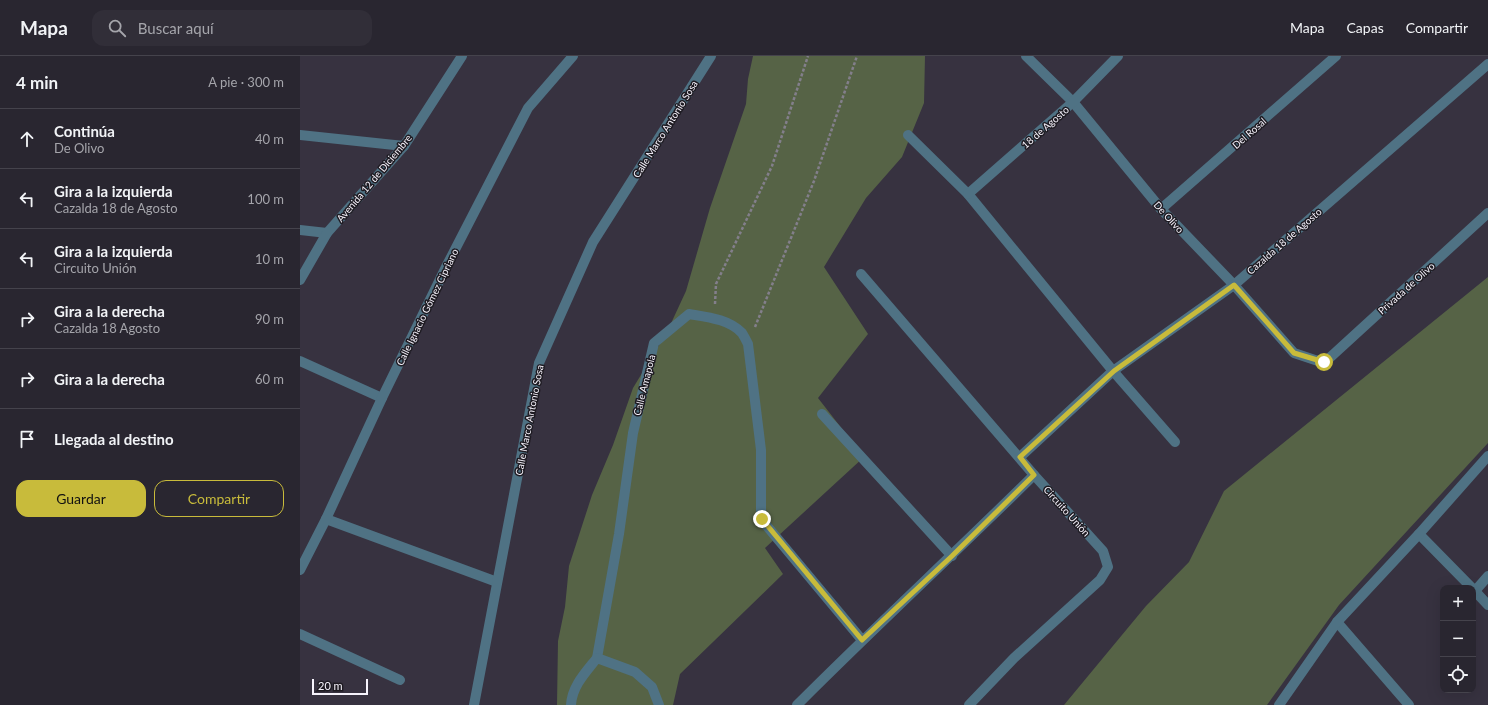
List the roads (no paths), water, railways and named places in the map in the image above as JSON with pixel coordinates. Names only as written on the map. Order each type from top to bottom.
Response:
[{"type":"street","name":"Avenida 12 de Diciembre","points":[[300,280],[327,233],[404,146],[462,56]]},
{"type":"street","name":"Calle Ignacio Gómez Cipriano","points":[[300,570],[326,519],[382,398],[446,267],[528,108],[574,56]]},
{"type":"street","name":"Calle Marco Antonio Sosa","points":[[474,705],[539,363],[593,242],[711,56]]},
{"type":"street","name":"De Olivo","points":[[1026,56],[1072,102],[1161,209],[1234,285],[1294,353],[1324,362]]},
{"type":"street","name":"18 de Agosto","points":[[968,194],[1072,102],[1118,56]]},
{"type":"street","name":"Del Rosal","points":[[1161,209],[1336,56]]},
{"type":"street","name":"Cazalda 18 de Agosto","points":[[1020,457],[1114,371],[1234,285],[1488,64]]},
{"type":"street","points":[[300,135],[404,146]]},
{"type":"street","points":[[908,135],[968,194],[1114,371],[1175,442]]},
{"type":"street","name":"Privada de Olivo","points":[[1324,362],[1488,213]]},
{"type":"street","points":[[300,230],[327,233]]},
{"type":"street","name":"Circuito Unión","points":[[861,274],[1034,475],[1103,551],[1108,567],[1100,580],[1014,658],[969,705]]},
{"type":"street","name":"Calle Amapola","points":[[571,705],[572,697],[578,682],[597,658],[619,534],[633,432],[654,344],[689,314],[716,319],[731,325],[742,333],[748,344],[761,450],[762,519],[862,640]]},
{"type":"street","points":[[300,361],[382,398]]},
{"type":"street","points":[[822,414],[952,556]]},
{"type":"street","points":[[1279,705],[1336,622],[1419,534],[1488,456]]},
{"type":"street","points":[[797,705],[862,640],[952,556],[1034,475]]},
{"type":"street","points":[[326,519],[497,582]]},
{"type":"street","points":[[1419,534],[1469,585]]},
{"type":"street","points":[[1476,586],[1488,576]]},
{"type":"street","points":[[1476,592],[1488,605]]},
{"type":"street","points":[[1336,622],[1409,705]]},
{"type":"street","points":[[300,634],[400,680]]},
{"type":"street","points":[[597,658],[635,672],[652,687],[659,705]]}]
